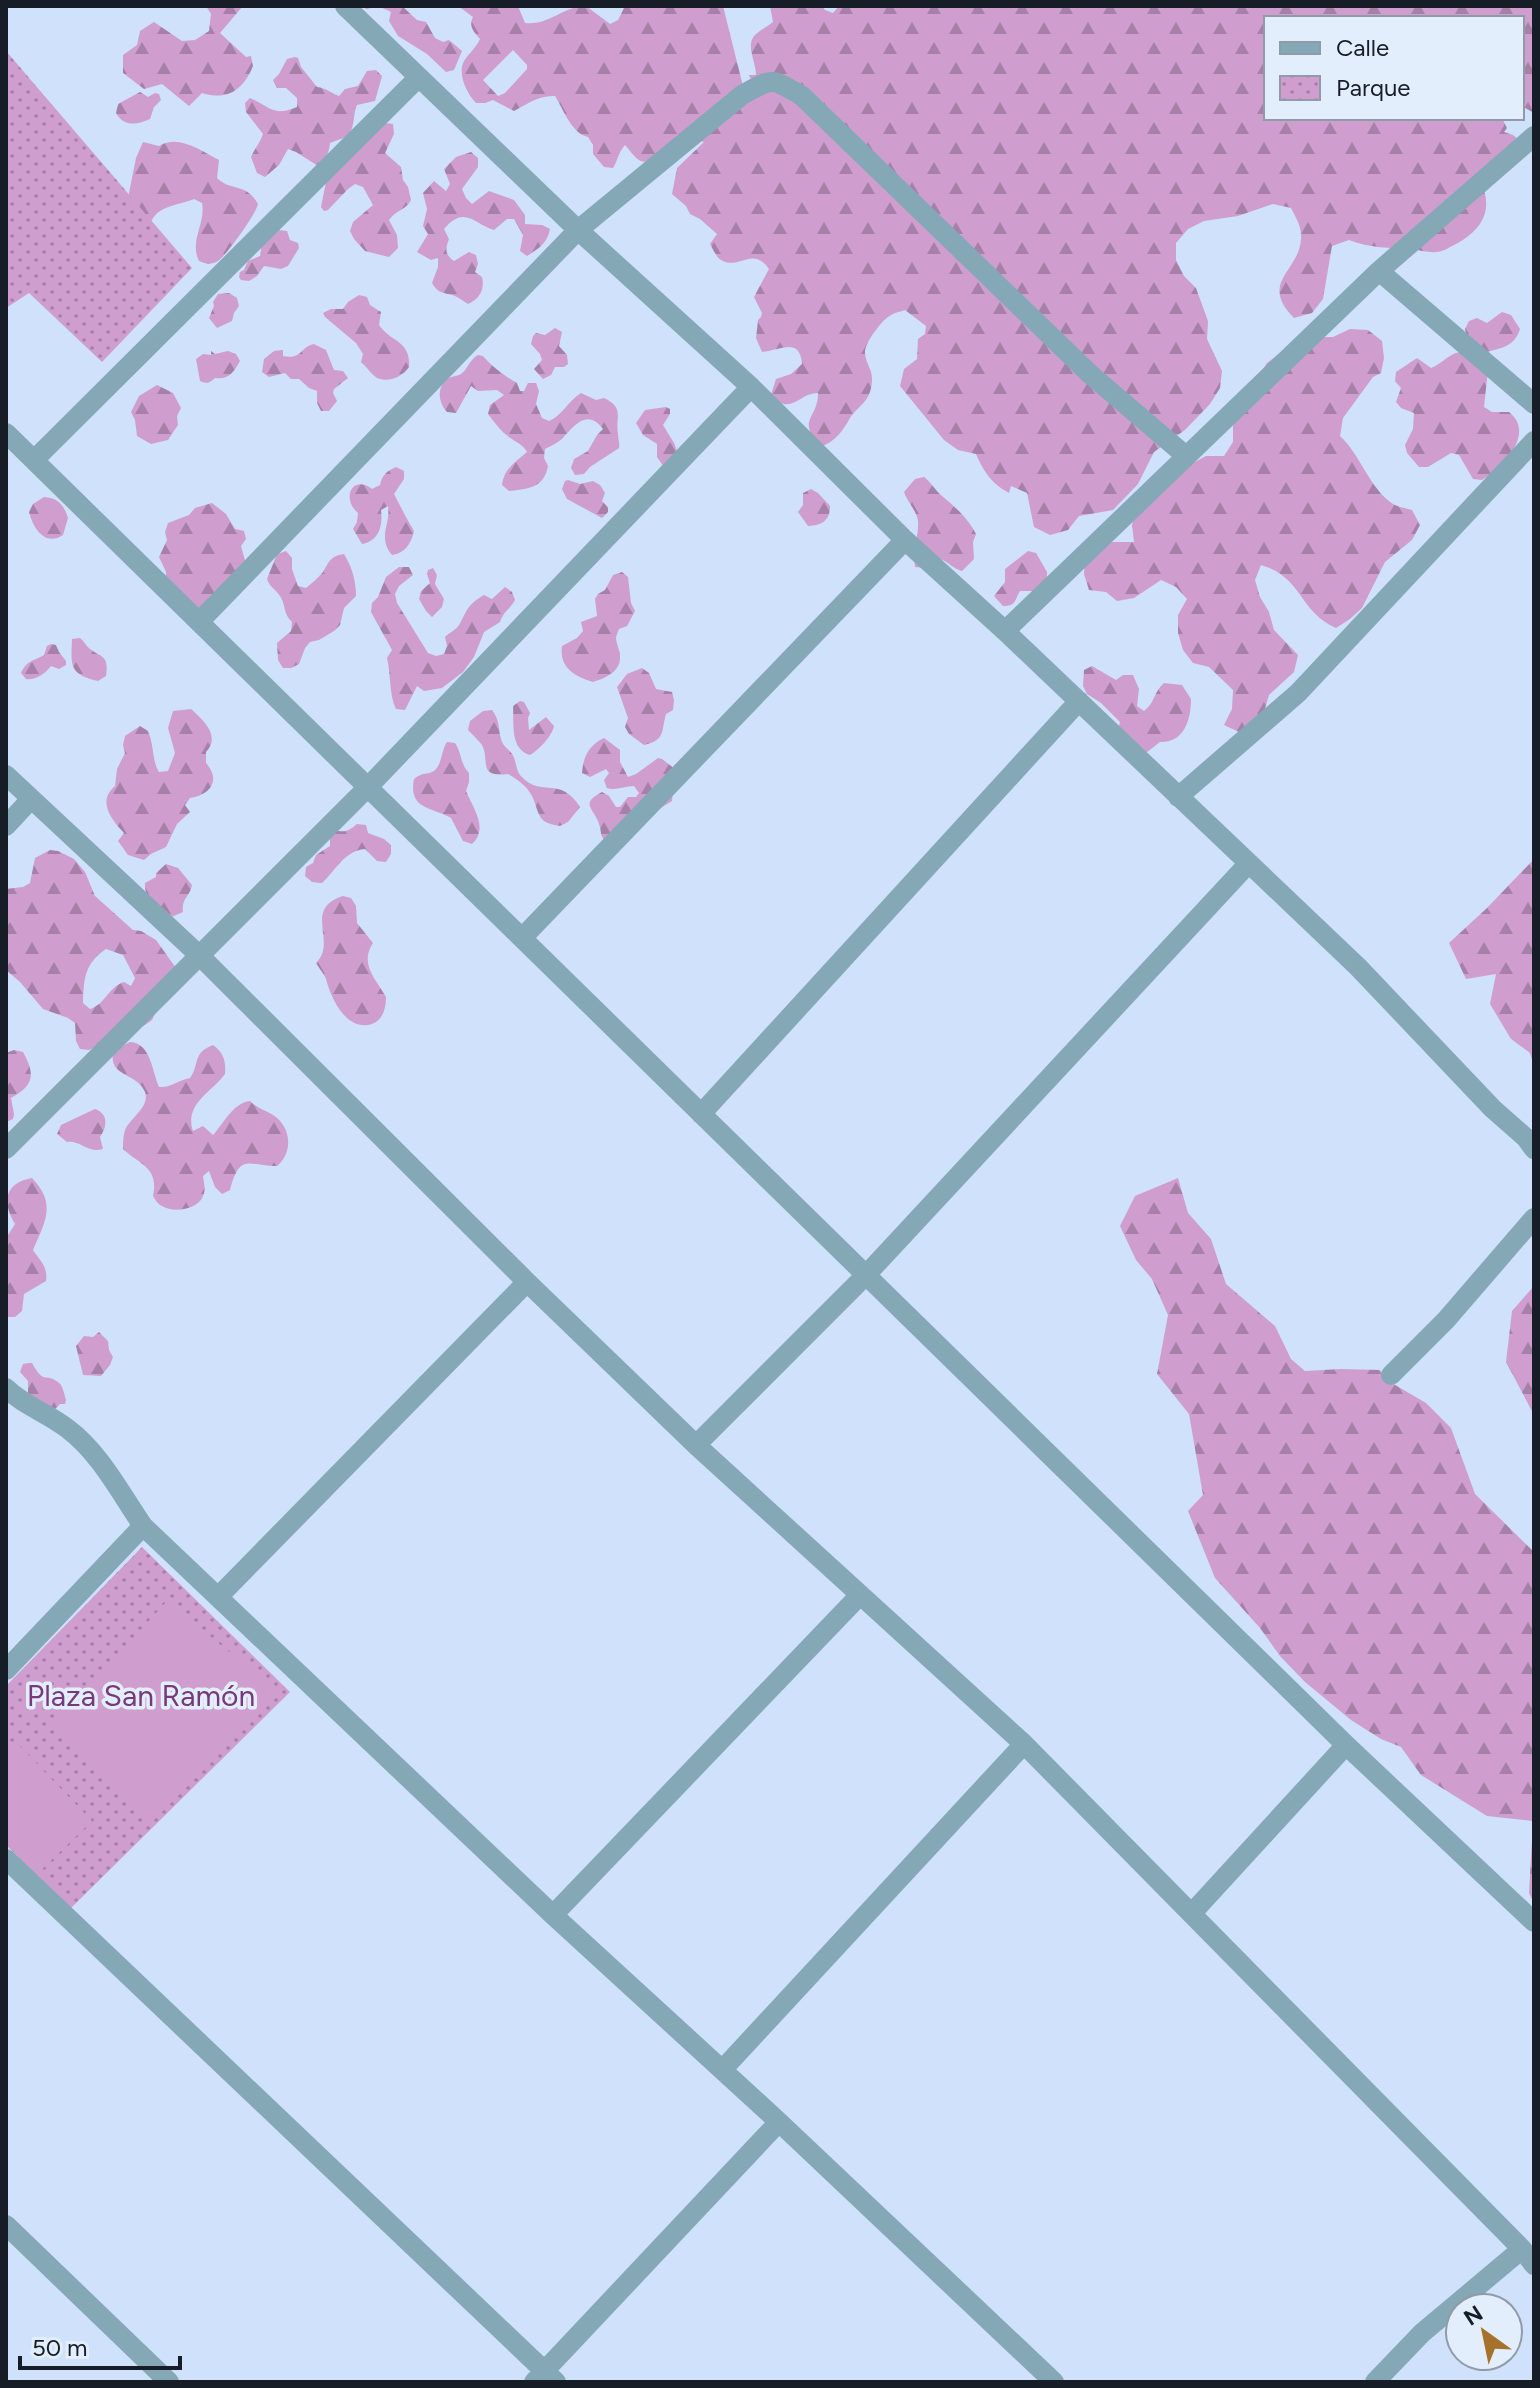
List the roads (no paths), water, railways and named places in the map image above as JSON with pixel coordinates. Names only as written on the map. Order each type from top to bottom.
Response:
[{"type":"street","points":[[345,6],[578,230],[751,387],[905,540],[1358,967],[1493,1109],[1531,1141]]},
{"type":"street","points":[[34,460],[419,77]]},
{"type":"street","points":[[199,622],[578,230],[742,95],[768,80],[776,81],[802,96],[1091,375],[1186,456]]},
{"type":"street","points":[[1005,631],[1379,271],[1534,136]]},
{"type":"street","points":[[1379,271],[1534,404]]},
{"type":"street","points":[[6,1149],[368,787],[751,387]]},
{"type":"street","points":[[6,433],[1346,1745],[1534,1922]]},
{"type":"street","points":[[1178,797],[1298,693],[1534,441]]},
{"type":"street","points":[[522,938],[905,540]]},
{"type":"street","points":[[701,1114],[1079,701]]},
{"type":"street","points":[[6,775],[200,956],[527,1282],[696,1445],[1024,1744],[1528,2257],[1422,2333],[1375,2382]]},
{"type":"street","points":[[6,826],[31,799]]},
{"type":"street","points":[[696,1445],[866,1275],[1248,864]]},
{"type":"street","points":[[1391,1375],[1446,1320],[1534,1218]]},
{"type":"street","points":[[218,1597],[527,1282]]},
{"type":"street","points":[[6,1388],[16,1398],[69,1429],[98,1460],[143,1526],[553,1915],[723,2069],[1054,2382]]},
{"type":"street","points":[[6,1670],[143,1526]]},
{"type":"street","points":[[553,1915],[860,1595]]},
{"type":"street","points":[[723,2069],[1024,1744]]},
{"type":"street","points":[[1192,1913],[1346,1745]]},
{"type":"street","points":[[6,1859],[545,2378],[779,2122]]},
{"type":"street","points":[[6,2225],[169,2382]]},
{"type":"park label","name":"Plaza San Ramón","points":[[141,1695]]}]
